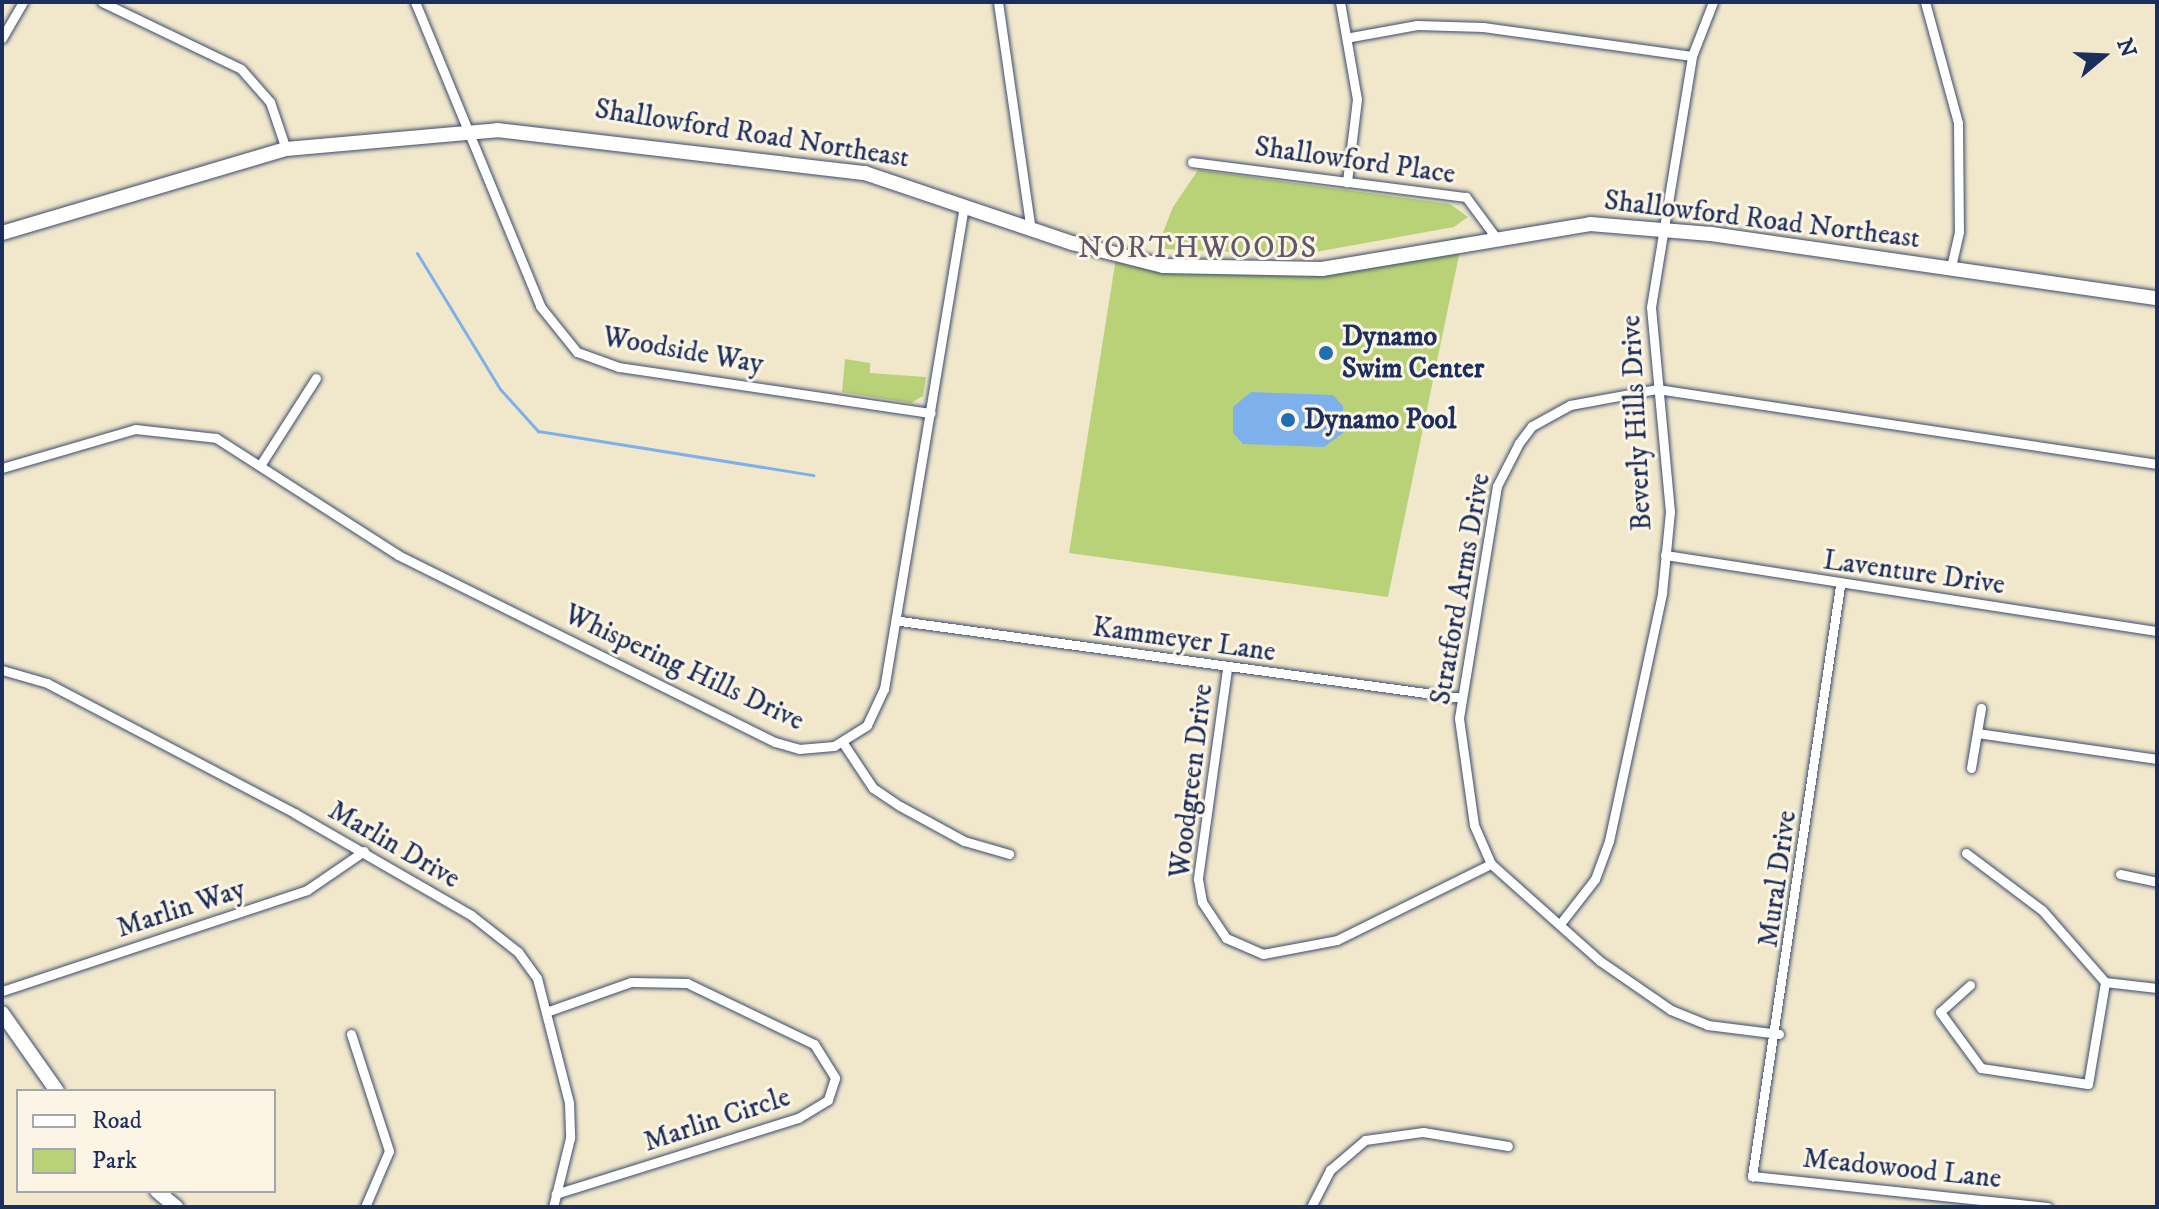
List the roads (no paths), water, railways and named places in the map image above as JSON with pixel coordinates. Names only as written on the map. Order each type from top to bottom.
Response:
[{"type":"street","points":[[2,38],[23,2]]},
{"type":"street","points":[[102,2],[127,6],[216,53],[259,84],[286,149]]},
{"type":"street","name":"Woodside Way","points":[[415,2],[447,90],[471,131],[540,306],[577,352],[619,367],[931,413]]},
{"type":"street","points":[[998,2],[1031,230]]},
{"type":"street","points":[[1340,2],[1351,37],[1357,99],[1347,182]]},
{"type":"street","name":"Beverly Hills Drive","points":[[1560,924],[1595,879],[1609,841],[1638,726],[1670,512],[1651,307],[1658,227],[1692,56],[1713,2]]},
{"type":"street","points":[[1925,2],[1958,123],[1959,232],[1950,270]]},
{"type":"street","points":[[1351,37],[1417,25],[1483,27],[1692,56]]},
{"type":"street","name":"Shallowford Road Northeast","points":[[2,233],[286,149],[471,131],[566,133],[865,173],[1031,230],[1163,266],[1228,272],[1322,269],[1494,235],[1590,224],[1658,227],[2157,298]]},
{"type":"street","name":"Shallowford Place","points":[[1192,162],[1466,197],[1494,235]]},
{"type":"street","points":[[964,205],[900,621],[878,707],[843,743],[873,788],[934,827],[1009,854]]},
{"type":"street","points":[[261,464],[316,378]]},
{"type":"street","name":"Stratford Arms Drive","points":[[1491,864],[1462,765],[1462,698],[1497,486],[1513,453],[1532,426],[1570,405],[1657,389],[2157,464]]},
{"type":"street","name":"Whispering Hills Drive","points":[[2,468],[107,435],[162,427],[216,438],[261,464],[398,555],[775,742],[799,749],[843,743]]},
{"type":"street","name":"Laventure Drive","points":[[1665,555],[1840,586],[2157,631]]},
{"type":"street","name":"Mural Drive","points":[[1752,1176],[1779,1034],[1840,586]]},
{"type":"street","name":"Kammeyer Lane","points":[[900,621],[1227,669],[1462,698]]},
{"type":"street","name":"Woodgreen Drive","points":[[1227,669],[1198,879],[1202,902],[1226,938],[1263,954],[1337,940],[1491,864]]},
{"type":"street","name":"Marlin Drive","points":[[2,670],[47,683],[364,851],[495,930],[537,978],[569,1103],[553,1207]]},
{"type":"street","points":[[1971,768],[1981,708]]},
{"type":"street","points":[[1977,733],[2157,759]]},
{"type":"street","name":"Marlin Way","points":[[2,991],[307,890],[364,851]]},
{"type":"street","points":[[1966,853],[2042,910],[2105,982],[2157,988]]},
{"type":"street","points":[[1491,864],[1560,924],[1671,1010],[1708,1025],[1779,1034]]},
{"type":"street","points":[[2120,874],[2157,882]]},
{"type":"street","name":"Marlin Circle","points":[[546,1012],[631,982],[687,983],[814,1044],[835,1078],[828,1100],[798,1118],[556,1194]]},
{"type":"street","points":[[1970,985],[1940,1012],[1981,1068],[2088,1084],[2105,982]]},
{"type":"street","points":[[2,1013],[56,1089]]},
{"type":"street","points":[[351,1034],[389,1151],[365,1207]]},
{"type":"street","points":[[1311,1207],[1330,1170],[1365,1140],[1423,1132],[1508,1146]]},
{"type":"street","name":"Meadowood Lane","points":[[1752,1176],[2047,1207]]},
{"type":"street","points":[[159,1193],[176,1207]]},
{"type":"water","name":"Dynamo Pool","points":[[1251,392],[1333,395],[1343,406],[1343,433],[1324,447],[1243,444],[1233,433],[1233,407]]},
{"type":"waterway","points":[[417,253],[500,389],[538,431],[814,475]]},
{"type":"place","name":"Dynamo Swim Center","points":[[1326,353]]},
{"type":"place","name":"Dynamo Pool","points":[[1288,420]]},
{"type":"district","name":"NORTHWOODS","points":[[1198,249]]}]
